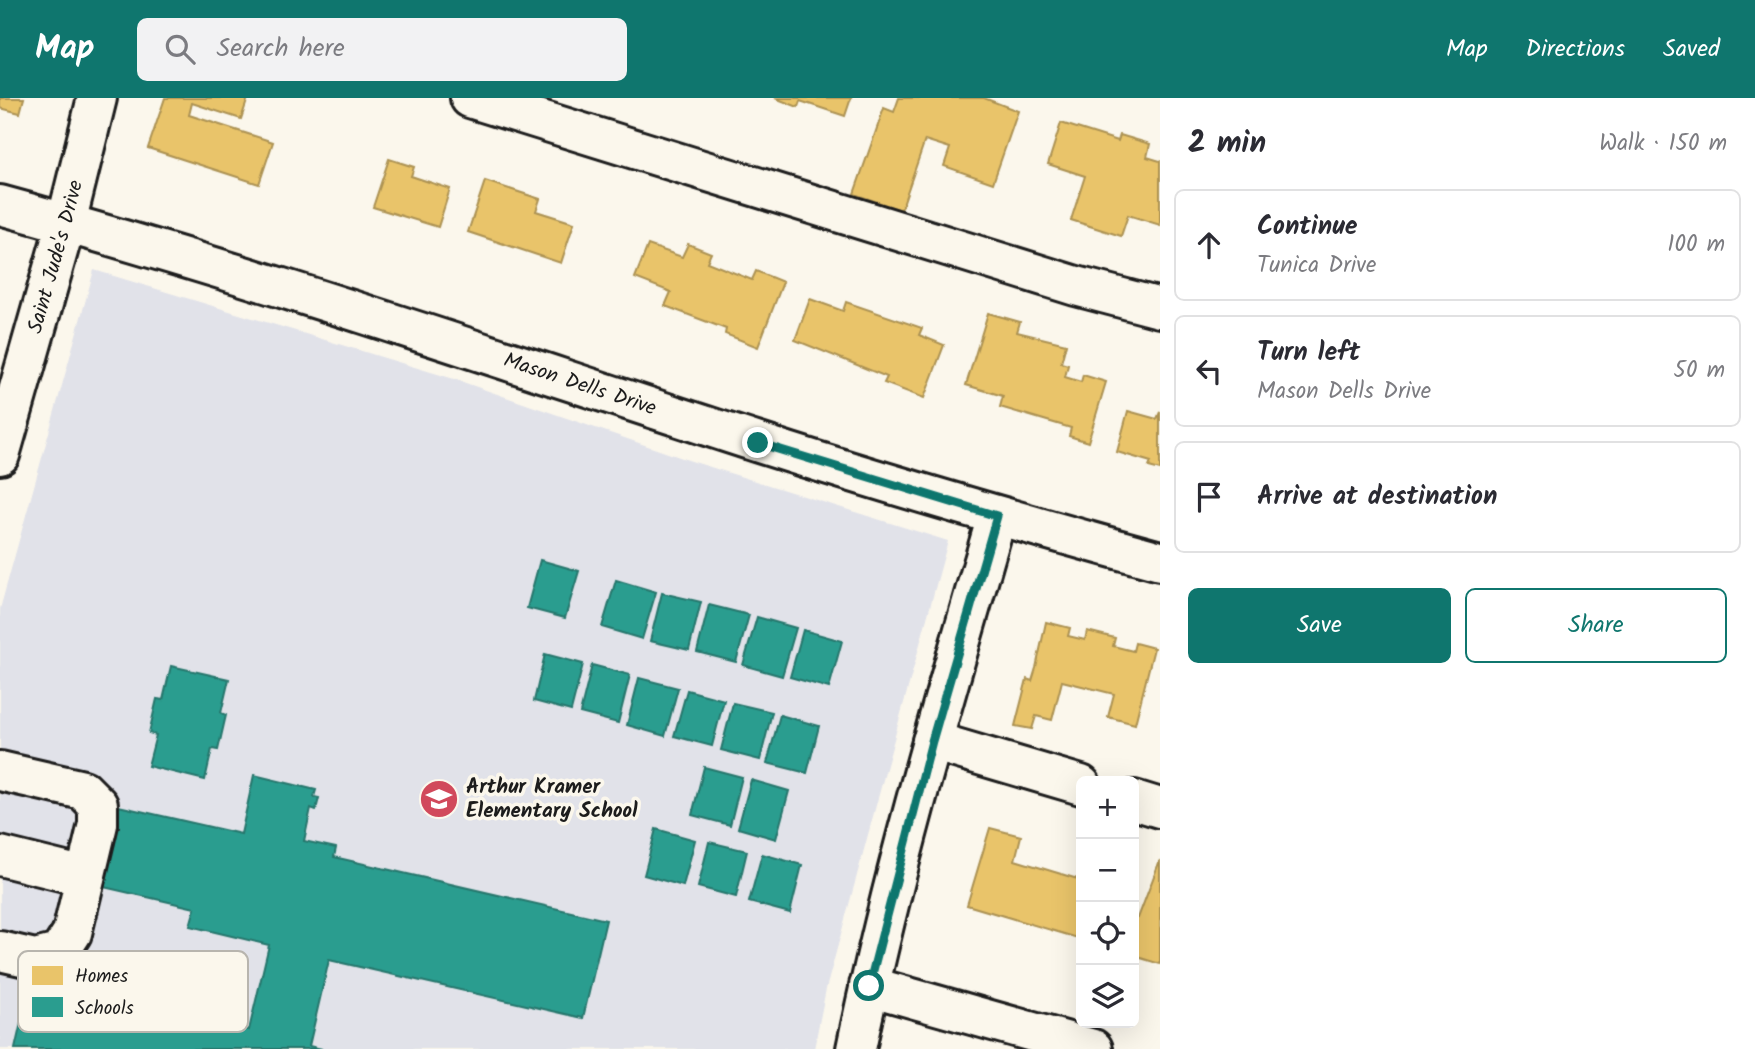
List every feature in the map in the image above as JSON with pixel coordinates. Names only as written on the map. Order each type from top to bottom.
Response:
[{"type":"street","name":"Saint Jude's Drive","points":[[0,455],[66,223],[97,98]]},
{"type":"street","points":[[470,98],[1063,282],[1160,307]]},
{"type":"street","name":"Mason Dells Drive","points":[[0,205],[389,321],[758,443],[997,516],[1160,561]]},
{"type":"street","points":[[856,1049],[869,986],[932,741],[997,516]]},
{"type":"street","points":[[932,741],[1076,784]]},
{"type":"street","points":[[0,771],[83,790],[98,805],[98,824],[72,933],[60,951]]},
{"type":"street","points":[[1139,802],[1160,808]]},
{"type":"street","points":[[0,856],[85,877]]},
{"type":"street","points":[[0,951],[18,955]]},
{"type":"street","points":[[869,986],[1093,1049]]},
{"type":"shaded area","name":"Arthur Kramer Elementary School","points":[[94,270],[454,379],[691,461],[948,541],[826,989],[814,1049],[0,1049],[0,609]]},
{"type":"building: Homes","points":[[0,98],[24,98],[20,113],[0,108]]},
{"type":"building: Homes","points":[[165,98],[248,98],[241,119],[192,103],[189,115],[273,142],[259,184],[148,148]]},
{"type":"building: Homes","points":[[775,98],[851,98],[845,116],[800,101],[798,107]]},
{"type":"building: Homes","points":[[899,98],[984,98],[1018,111],[993,183],[944,166],[950,148],[925,140],[901,210],[854,194],[884,108],[894,112]]},
{"type":"building: Homes","points":[[1061,123],[1118,141],[1120,135],[1150,144],[1147,157],[1160,161],[1160,225],[1128,215],[1121,236],[1071,220],[1085,176],[1048,164]]},
{"type":"building: Homes","points":[[389,159],[414,167],[411,176],[450,189],[438,227],[373,207]]},
{"type":"building: Homes","points":[[485,181],[540,199],[536,211],[574,223],[561,263],[468,232]]},
{"type":"building: Homes","points":[[688,244],[711,253],[707,262],[752,280],[756,271],[783,282],[758,347],[725,334],[726,329],[665,306],[671,292],[635,278],[648,245],[682,257]]},
{"type":"building: Homes","points":[[810,299],[843,311],[846,302],[922,328],[919,335],[944,345],[924,398],[884,383],[887,377],[795,340]]},
{"type":"building: Homes","points":[[988,313],[1020,322],[1017,332],[1066,344],[1061,363],[1068,365],[1065,377],[1081,382],[1083,375],[1106,382],[1088,442],[1069,436],[1071,428],[1000,407],[1003,396],[966,385]]},
{"type":"building: Homes","points":[[1128,411],[1157,419],[1160,412],[1160,470],[1149,467],[1151,462],[1117,452]]},
{"type":"building: Homes","points":[[1046,622],[1070,628],[1068,636],[1085,640],[1087,631],[1115,638],[1113,646],[1133,651],[1135,643],[1154,648],[1135,724],[1108,717],[1114,694],[1062,681],[1052,720],[1036,716],[1032,729],[1015,726],[1027,679],[1032,681],[1036,668]]},
{"type":"building: Homes","points":[[990,828],[1021,836],[1015,860],[1076,878],[1076,938],[967,905]]},
{"type":"building: Homes","points":[[1160,860],[1160,964],[1139,958],[1139,915]]},
{"type":"building: Schools","points":[[540,560],[579,571],[565,618],[527,608]]},
{"type":"building: Schools","points":[[616,580],[656,592],[642,639],[602,627]]},
{"type":"building: Schools","points":[[662,593],[701,602],[689,650],[650,641]]},
{"type":"building: Schools","points":[[709,605],[749,615],[736,662],[697,652]]},
{"type":"building: Schools","points":[[757,617],[796,628],[782,676],[743,665]]},
{"type":"building: Schools","points":[[803,630],[842,641],[829,688],[790,677]]},
{"type":"building: Schools","points":[[545,654],[583,664],[571,711],[534,701]]},
{"type":"building: Schools","points":[[592,665],[630,675],[618,723],[580,713]]},
{"type":"building: Schools","points":[[171,666],[229,679],[221,713],[226,715],[218,750],[212,749],[205,780],[148,766],[156,735],[149,733],[157,699],[163,700]]},
{"type":"building: Schools","points":[[639,678],[678,688],[665,736],[627,725]]},
{"type":"building: Schools","points":[[687,690],[724,700],[712,746],[674,736]]},
{"type":"building: Schools","points":[[733,703],[772,712],[760,760],[721,750]]},
{"type":"building: Schools","points":[[780,715],[819,726],[807,773],[767,763]]},
{"type":"building: Schools","points":[[704,767],[742,777],[730,825],[692,815]]},
{"type":"building: Schools","points":[[254,775],[316,790],[314,797],[319,798],[316,810],[311,808],[304,841],[336,848],[334,857],[606,920],[583,1018],[329,960],[309,1046],[322,1049],[15,1049],[19,1032],[248,1032],[269,945],[190,926],[195,908],[95,885],[114,805],[241,834]]},
{"type":"building: Schools","points":[[751,780],[789,791],[776,839],[738,828]]},
{"type":"building: Schools","points":[[656,829],[695,840],[683,886],[644,875]]},
{"type":"building: Schools","points":[[709,842],[747,851],[736,897],[698,887]]},
{"type":"building: Schools","points":[[762,854],[802,865],[790,913],[749,902]]},
{"type":"place","name":"Arthur Kramer Elementary School","points":[[439,799]]},
{"type":"route","points":[[758,443],[997,516],[932,741],[869,986]]}]
